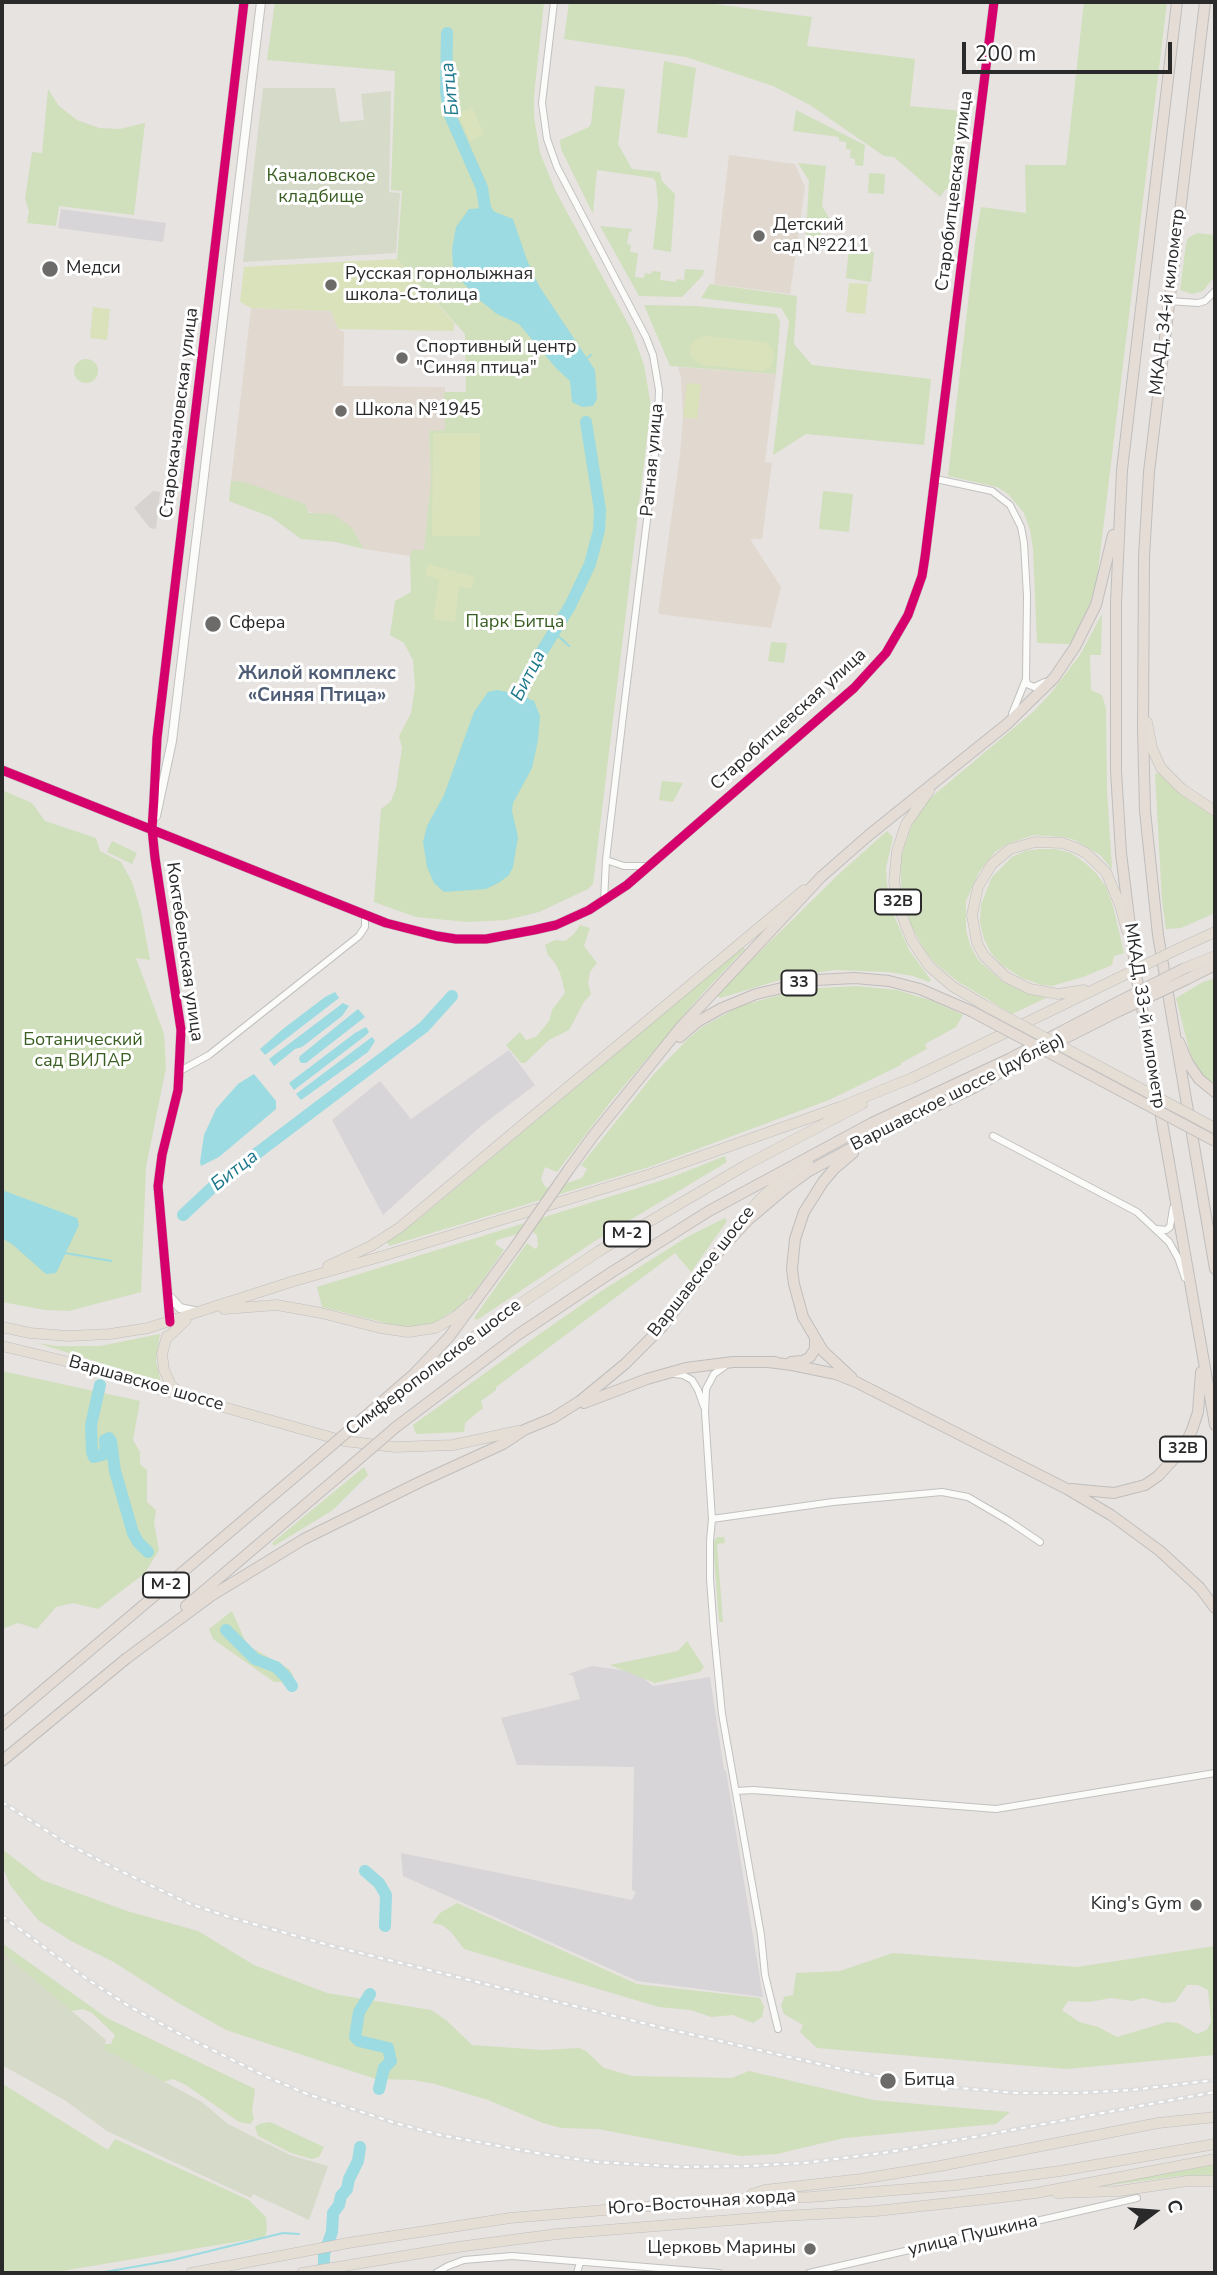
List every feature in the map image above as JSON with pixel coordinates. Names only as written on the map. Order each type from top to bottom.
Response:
[{"type":"highway","name":"МКАД, 34-й километр","points":[[1116,603],[1122,470],[1177,2]]},
{"type":"highway","name":"МКАД, 34-й километр","points":[[1144,604],[1149,472],[1205,2]]},
{"type":"highway","name":"32B","points":[[942,778],[1007,724],[1054,678],[1075,647],[1098,598],[1112,536],[1122,470]]},
{"type":"highway","name":"МКАД, 33-й километр","points":[[1116,603],[1115,729],[1118,812],[1126,897],[1136,974],[1215,1425]]},
{"type":"highway","name":"МКАД, 33-й километр","points":[[1144,604],[1144,770],[1149,851],[1169,1006],[1215,1269]]},
{"type":"highway","name":"33","points":[[361,1420],[431,1356],[462,1321],[569,1169],[680,1028],[821,877],[869,835],[942,778]]},
{"type":"highway","points":[[1186,973],[1215,965]]},
{"type":"highway","name":"Варшавское шоссе","points":[[872,1123],[1186,973]]},
{"type":"highway","name":"33","points":[[649,1069],[684,1033],[709,1014],[756,994],[799,983],[836,979],[889,981],[920,989],[971,1011],[1215,1141]]},
{"type":"highway","points":[[1169,1006],[1179,1044],[1188,1063],[1199,1079],[1215,1092]]},
{"type":"highway","name":"Варшавское шоссе (дублёр)","points":[[720,1250],[748,1220],[809,1171],[975,1087],[1119,1007]]},
{"type":"highway","name":"Симферопольское шоссе","points":[[2,1761],[396,1427],[519,1334],[655,1244],[776,1174],[872,1123]]},
{"type":"highway","points":[[856,1382],[823,1351],[803,1317],[794,1284],[793,1253],[799,1224],[813,1197],[834,1168],[874,1136]]},
{"type":"highway","name":"Варшавское шоссе","points":[[524,1430],[553,1418],[600,1385],[645,1345],[720,1250]]},
{"type":"highway","name":"32B","points":[[1067,1489],[1114,1493],[1145,1485],[1158,1476],[1183,1450],[1192,1430],[1201,1391],[1201,1359],[1196,1320]]},
{"type":"highway","points":[[553,1418],[604,1395],[665,1373],[704,1364],[796,1362],[810,1357],[815,1349],[816,1342],[812,1333]]},
{"type":"highway","points":[[768,1362],[826,1372],[856,1382],[1067,1489],[1111,1515],[1160,1551],[1191,1578],[1215,1608]]},
{"type":"highway","name":"Симферопольское шоссе","points":[[2,1725],[361,1420]]},
{"type":"highway","points":[[123,1661],[211,1596],[283,1550],[361,1510],[503,1444],[524,1430]]},
{"type":"main road","points":[[1143,685],[1148,733],[1161,768],[1182,789],[1215,811]]},
{"type":"main road","name":"32B","points":[[942,778],[912,812],[901,837],[894,867],[901,913],[912,942],[929,966],[952,986],[984,1005],[1215,1128]]},
{"type":"main road","points":[[1114,980],[1074,992],[1043,993],[1016,984],[994,967],[977,943],[972,915],[978,887],[992,864],[1010,849],[1035,842],[1062,843],[1086,853],[1106,872],[1113,885],[1121,905],[1136,974]]},
{"type":"main road","points":[[294,1281],[356,1254],[399,1228],[774,913],[821,877]]},
{"type":"main road","name":"Варшавское шоссе","points":[[2,1327],[43,1334],[84,1336],[138,1330],[662,1170],[840,1107],[912,1078],[1215,932]]},
{"type":"main road","name":"Варшавское шоссе","points":[[1186,973],[1215,956]]},
{"type":"main road","name":"Симферопольское шоссе","points":[[361,1420],[505,1314],[599,1251],[746,1165],[912,1078]]},
{"type":"main road","name":"Варшавское шоссе","points":[[720,1250],[741,1220],[778,1183],[872,1123]]},
{"type":"main road","points":[[166,1339],[183,1322],[200,1312],[277,1305],[321,1312],[380,1328],[417,1332],[435,1328],[455,1317],[479,1296],[492,1280]]},
{"type":"main road","points":[[170,1322],[162,1354],[164,1370],[172,1385],[183,1396]]},
{"type":"main road","name":"Варшавское шоссе","points":[[2,1346],[77,1364],[319,1435],[370,1445],[453,1446],[524,1430]]},
{"type":"main road","points":[[735,2199],[765,2190],[861,2179],[1016,2152],[1158,2123],[1215,2117]]},
{"type":"main road","name":"Юго-Восточная хорда","points":[[191,2273],[400,2234],[510,2218],[735,2199],[810,2197],[957,2185],[1072,2169],[1215,2144]]},
{"type":"main road","name":"Юго-Восточная хорда","points":[[302,2273],[557,2234],[876,2211],[1036,2193],[1215,2159]]},
{"type":"main road","points":[[1036,2193],[1090,2193],[1188,2181],[1215,2181]]},
{"type":"street","name":"Старокачаловская улица","points":[[152,829],[158,738],[244,2]]},
{"type":"street","name":"Старокачаловская улица","points":[[152,829],[161,800],[172,741],[261,2]]},
{"type":"street","name":"Ратная улица","points":[[554,2],[542,103],[547,139],[557,167],[646,337],[653,355],[659,390],[657,438],[606,860],[604,901]]},
{"type":"street","name":"Старобитцевская улица","points":[[152,829],[399,928],[456,939],[509,936],[556,925],[604,901],[627,885],[854,688],[886,653],[908,615],[922,576],[994,2]]},
{"type":"street","points":[[1168,300],[1198,303],[1205,301],[1215,291]]},
{"type":"street","points":[[936,479],[992,491],[1010,505],[1017,515],[1025,556],[1027,684],[1034,687],[1054,678]]},
{"type":"street","points":[[181,537],[196,539]]},
{"type":"street","points":[[1007,724],[1026,678]]},
{"type":"street","points":[[2,770],[152,829]]},
{"type":"street","name":"Коктебельская улица","points":[[152,829],[181,1030],[180,1070],[159,1179],[170,1322]]},
{"type":"street","points":[[606,860],[624,866],[649,866]]},
{"type":"street","points":[[180,1070],[209,1055],[359,936],[365,927],[365,914]]},
{"type":"street","points":[[993,1136],[1137,1212],[1169,1242],[1178,1258],[1194,1303]]},
{"type":"street","points":[[776,1174],[853,1147]]},
{"type":"street","points":[[1155,1228],[1166,1230],[1173,1220],[1171,1178]]},
{"type":"street","points":[[167,1285],[175,1305],[185,1310],[200,1312]]},
{"type":"street","points":[[733,1362],[719,1369],[706,1389],[712,1519],[710,1579],[722,1714],[761,1935],[765,1975],[778,2029]]},
{"type":"street","points":[[665,1373],[679,1374],[692,1380],[705,1412]]},
{"type":"street","points":[[712,1519],[832,1502],[942,1492],[968,1497],[1040,1542]]},
{"type":"street","points":[[736,1791],[753,1790],[996,1809],[1215,1773]]},
{"type":"street","name":"улица Пушкина","points":[[809,2273],[1137,2198]]},
{"type":"street","points":[[436,2273],[464,2260],[512,2256],[719,2273]]},
{"type":"street","points":[[577,2273],[580,2262]]},
{"type":"shaded area","name":"Детский сад №2211","points":[[729,155],[795,164],[805,187],[790,294],[714,284]]},
{"type":"shaded area","points":[[61,209],[166,223],[163,242],[58,228]]},
{"type":"shaded area","name":"Школа №1945","points":[[251,308],[331,311],[338,329],[344,332],[343,386],[445,387],[445,430],[429,431],[431,480],[424,550],[412,550],[410,556],[364,549],[352,528],[231,481]]},
{"type":"shaded area","points":[[678,367],[776,374],[765,462],[772,463],[762,539],[750,539],[781,587],[771,628],[658,614],[680,455],[683,416]]},
{"type":"shaded area","points":[[153,491],[160,492],[156,529],[150,528],[134,508]]},
{"type":"shaded area","points":[[509,1050],[535,1085],[481,1126],[383,1215],[332,1120],[380,1081],[411,1119]]},
{"type":"shaded area","points":[[592,1666],[636,1672],[653,1686],[710,1677],[763,1997],[637,1981],[403,1876],[401,1853],[632,1900],[636,1892],[632,1890],[634,1767],[517,1765],[501,1718],[580,1699],[573,1676],[568,1674]]},
{"type":"green space","name":"Парк Битца","points":[[275,2],[544,2],[534,96],[534,117],[540,153],[556,192],[631,329],[644,365],[651,406],[593,884],[588,889],[539,912],[506,920],[468,922],[416,917],[374,902],[381,809],[391,801],[396,788],[402,748],[399,736],[411,713],[415,687],[413,660],[404,643],[390,635],[395,601],[411,592],[412,550],[424,550],[431,480],[429,431],[445,430],[444,392],[466,392],[465,334],[397,259],[402,191],[391,190],[395,71],[267,60]]},
{"type":"green space","points":[[569,2],[700,2],[812,17],[807,46],[915,59],[910,106],[963,111],[956,187],[946,189],[940,197],[894,157],[884,156],[810,105],[773,86],[686,57],[564,39]]},
{"type":"green space","points":[[1084,2],[1167,2],[1097,579],[1090,604],[1071,644],[1037,643],[1033,549],[1024,513],[1008,494],[997,487],[948,476],[981,207],[1026,213],[1025,165],[1066,165]]},
{"type":"green space","points":[[664,61],[696,68],[687,138],[657,133]]},
{"type":"green space","points":[[595,86],[625,89],[618,144],[632,169],[660,172],[662,181],[675,194],[671,252],[653,249],[658,205],[656,182],[653,178],[597,170],[593,214],[561,149],[560,140],[591,124]]},
{"type":"green space","name":"Качаловское кладбище","points":[[263,88],[335,88],[340,122],[364,120],[361,94],[391,91],[389,192],[400,193],[396,253],[243,262]]},
{"type":"green space","points":[[48,89],[59,106],[77,120],[99,128],[120,129],[145,123],[134,215],[59,206],[56,226],[27,223],[29,211],[25,199],[32,152],[42,153]]},
{"type":"green space","points":[[472,107],[484,134],[470,141],[458,114]]},
{"type":"green space","points":[[796,110],[865,145],[863,166],[855,165],[855,159],[850,158],[851,150],[846,149],[846,142],[839,141],[839,137],[793,131]]},
{"type":"green space","points":[[798,163],[826,166],[822,206],[833,225],[819,237],[806,235],[809,181]]},
{"type":"green space","points":[[869,173],[885,174],[884,194],[868,193]]},
{"type":"green space","points":[[600,226],[632,229],[627,244],[631,245],[630,252],[638,253],[635,277],[644,278],[645,273],[651,274],[652,271],[661,272],[660,280],[676,282],[677,279],[684,280],[685,269],[704,270],[703,275],[682,297],[639,296]]},
{"type":"green space","points":[[1197,233],[1215,235],[1215,276],[1203,291],[1192,294],[1180,290],[1186,244],[1188,238]]},
{"type":"green space","points":[[849,248],[874,252],[871,282],[846,278]]},
{"type":"green space","name":"Русская горнолыжная школа-Столица","points":[[397,259],[454,323],[454,331],[338,329],[331,311],[251,308],[240,302],[244,267]]},
{"type":"green space","points":[[849,283],[868,284],[865,314],[846,312]]},
{"type":"green space","points":[[710,284],[797,296],[794,344],[812,365],[931,379],[924,445],[806,434],[773,455],[789,321],[781,308],[701,298]]},
{"type":"green space","points":[[644,305],[697,306],[776,314],[780,321],[776,374],[670,366]]},
{"type":"green space","points":[[93,307],[110,309],[107,340],[90,338]]},
{"type":"green space","points":[[705,336],[766,342],[774,353],[772,364],[763,371],[701,365],[691,357],[689,348],[694,340]]},
{"type":"green space","points":[[81,359],[91,359],[98,366],[98,376],[91,383],[81,383],[74,376],[74,366]]},
{"type":"green space","points":[[687,383],[701,384],[697,419],[683,417]]},
{"type":"green space","points":[[433,433],[480,433],[480,536],[432,536]]},
{"type":"green space","points":[[231,481],[244,482],[305,504],[309,513],[333,514],[352,528],[364,549],[336,542],[301,539],[271,517],[229,501]]},
{"type":"green space","points":[[823,491],[853,494],[849,532],[819,529]]},
{"type":"green space","points":[[428,564],[475,577],[471,589],[459,586],[455,622],[433,620],[439,580],[425,575]]},
{"type":"green space","points":[[1102,614],[1101,655],[1090,655],[1091,690],[1102,695],[1106,709],[1112,869],[1100,855],[1075,840],[1034,835],[1007,844],[995,852],[979,872],[966,901],[966,930],[978,960],[1003,982],[1029,994],[1046,998],[1012,1014],[957,981],[925,951],[911,925],[902,896],[902,853],[913,822],[922,808],[1033,712],[1050,694],[1080,655]]},
{"type":"green space","points":[[771,642],[787,643],[784,663],[768,661]]},
{"type":"green space","points":[[1159,773],[1180,794],[1215,817],[1215,913],[1181,928],[1166,929],[1155,774]]},
{"type":"green space","points":[[662,781],[683,783],[673,802],[659,800]]},
{"type":"green space","name":"Ботанический сад ВИЛАР","points":[[2,790],[32,803],[45,821],[96,838],[100,851],[121,862],[132,882],[141,911],[150,960],[136,958],[164,1034],[166,1068],[146,1167],[141,1292],[69,1311],[45,1310],[2,1302]]},
{"type":"green space","points":[[887,831],[893,837],[886,868],[895,918],[909,950],[931,980],[929,982],[888,972],[835,970],[793,976],[720,998],[717,995],[841,872]]},
{"type":"green space","points":[[112,841],[137,853],[132,864],[107,852]]},
{"type":"green space","points":[[1039,849],[1056,849],[1071,853],[1096,873],[1106,887],[1113,906],[1124,953],[1114,956],[1112,965],[1052,986],[1022,978],[1003,966],[991,953],[980,922],[981,904],[992,877],[1012,857]]},
{"type":"green space","points":[[580,925],[590,928],[584,946],[597,963],[590,972],[588,983],[591,994],[569,1030],[549,1040],[525,1063],[521,1063],[506,1045],[520,1032],[526,1040],[536,1037],[565,993],[560,973],[545,945],[555,940],[565,941]]},
{"type":"green space","points":[[743,947],[745,949],[703,993],[612,1100],[557,1172],[545,1167],[541,1179],[545,1187],[553,1188],[582,1178],[587,1169],[581,1165],[655,1073],[702,1027],[740,1006],[801,989],[857,986],[897,990],[933,1001],[963,1015],[956,1027],[925,1044],[927,1049],[901,1065],[829,1100],[649,1167],[389,1246],[387,1241],[420,1218]]},
{"type":"green space","points":[[1215,978],[1215,1086],[1192,1061],[1176,998]]},
{"type":"green space","points":[[725,1156],[727,1162],[595,1241],[477,1320],[474,1318],[527,1243],[535,1249],[538,1246],[537,1235],[533,1232],[497,1240],[495,1244],[504,1250],[475,1291],[459,1307],[435,1323],[416,1327],[398,1326],[322,1307],[317,1287],[635,1189]]},
{"type":"green space","points":[[725,1218],[727,1221],[691,1272],[675,1253],[496,1387],[496,1390],[481,1401],[483,1408],[465,1423],[464,1432],[416,1434],[413,1425],[531,1340],[687,1237]]},
{"type":"green space","points":[[160,1334],[156,1361],[161,1382],[37,1343],[100,1346]]},
{"type":"green space","points":[[2,1371],[140,1401],[133,1440],[140,1452],[140,1464],[147,1470],[147,1502],[156,1510],[154,1523],[159,1550],[145,1573],[98,1609],[73,1603],[56,1607],[37,1629],[18,1623],[2,1629]]},
{"type":"green space","points":[[364,1467],[368,1475],[333,1510],[274,1546],[272,1543]]},
{"type":"green space","points":[[717,1537],[724,1537],[725,1543],[717,1544],[723,1622],[719,1622],[713,1542]]},
{"type":"green space","points":[[232,1611],[247,1645],[289,1669],[293,1675],[289,1690],[281,1682],[274,1682],[213,1639],[209,1629]]},
{"type":"green space","points":[[687,1641],[704,1667],[700,1672],[655,1683],[610,1665],[678,1651]]},
{"type":"green space","points":[[2,1849],[42,1880],[127,1911],[198,1931],[254,1965],[327,1993],[431,2010],[446,2020],[472,2045],[543,2050],[579,2048],[604,2068],[632,2076],[732,2078],[749,2071],[873,2100],[1010,2112],[996,2124],[844,2138],[777,2154],[741,2156],[598,2129],[561,2128],[488,2100],[435,2084],[413,2080],[376,2079],[226,2030],[38,1920],[10,1885],[2,1865]]},
{"type":"green space","points":[[457,1903],[637,1984],[760,1998],[764,2007],[762,2017],[753,2023],[733,2015],[711,2017],[691,2010],[659,2007],[464,1949],[451,1932],[442,1925],[432,1923],[440,1913]]},
{"type":"green space","points":[[2,1943],[107,2018],[255,2089],[252,2112],[254,2119],[250,2124],[239,2122],[186,2085],[173,2079],[152,2086],[103,2059],[100,2044],[111,2044],[115,2035],[92,2013],[83,2009],[2,2023]]},
{"type":"green space","points":[[1215,1946],[1215,2055],[1067,2069],[817,2048],[800,2032],[803,2025],[784,2014],[781,2006],[784,1997],[793,1995],[796,1973],[840,1971],[893,1953],[1077,1967]],"holes":[[[1187,1985],[1198,1985],[1208,1990],[1211,2021],[1207,2030],[1197,2034],[1178,2023],[1167,2022],[1117,2037],[1098,2027],[1079,2022],[1062,2010],[1068,2001],[1089,2002],[1111,1998],[1132,2001],[1143,1998],[1164,2003],[1175,2002]]]},
{"type":"green space","points":[[2,1952],[106,2040],[104,2049],[202,2102],[228,2124],[290,2155],[328,2166],[309,2220],[253,2194],[251,2198],[107,2131],[66,2101],[2,2065]]},
{"type":"green space","points":[[3,2084],[108,2150],[115,2139],[249,2200],[266,2217],[265,2237],[50,2273],[2,2273]]},
{"type":"green space","points":[[270,2122],[324,2147],[319,2157],[312,2159],[291,2153],[258,2136],[255,2127]]},
{"type":"green space","points":[[1215,2165],[1215,2175],[1179,2176],[1104,2186],[1105,2184]]},
{"type":"water","points":[[485,208],[513,219],[539,286],[595,370],[597,399],[593,406],[582,407],[572,402],[570,381],[519,324],[497,314],[477,298],[458,277],[453,265],[452,249],[456,227],[469,209]]},
{"type":"water","points":[[497,690],[518,694],[534,701],[540,716],[532,768],[513,803],[512,811],[518,837],[513,867],[509,875],[486,889],[444,892],[434,883],[427,867],[423,842],[427,826],[444,795],[474,712],[488,692]]},
{"type":"water","points":[[335,992],[339,998],[265,1055],[260,1049],[325,997]]},
{"type":"water","points":[[343,1003],[349,1006],[342,1016],[274,1066],[269,1059]]},
{"type":"water","points":[[358,1009],[365,1017],[306,1063],[301,1063],[300,1056]]},
{"type":"water","points":[[366,1027],[369,1032],[365,1036],[294,1090],[289,1083]]},
{"type":"water","points":[[372,1037],[375,1041],[368,1052],[301,1100],[296,1094]]},
{"type":"water","points":[[254,1074],[276,1101],[276,1109],[219,1157],[201,1166],[204,1135],[216,1109],[238,1084]]},
{"type":"water","points":[[2,1190],[77,1218],[79,1225],[56,1273],[46,1274],[2,1238]]},
{"type":"waterway","name":"Битца","points":[[447,33],[446,91],[449,113],[482,188],[485,208],[493,223]]},
{"type":"waterway","points":[[587,358],[591,355]]},
{"type":"waterway","name":"Битца","points":[[513,708],[528,674],[570,606],[590,564],[599,530],[600,510],[586,422]]},
{"type":"waterway","points":[[554,632],[569,646]]},
{"type":"waterway","name":"Битца","points":[[183,1215],[215,1185],[424,1027],[452,996]]},
{"type":"waterway","points":[[65,1253],[111,1261]]},
{"type":"waterway","name":"Битца","points":[[100,1385],[91,1425],[92,1452],[94,1457],[102,1455],[106,1450],[105,1440],[109,1438],[115,1471],[133,1533],[148,1552]]},
{"type":"waterway","name":"Битца","points":[[226,1630],[255,1659],[276,1667],[292,1686]]},
{"type":"waterway","name":"Битца","points":[[365,1871],[379,1883],[386,1895],[385,1926]]},
{"type":"waterway","name":"Битца","points":[[370,1994],[359,2012],[355,2037],[359,2041],[388,2048],[391,2061],[384,2068],[379,2089]]},
{"type":"waterway","name":"Битца","points":[[318,2273],[324,2266],[324,2254],[332,2232],[333,2213],[347,2189],[358,2161],[360,2147]]},
{"type":"waterway","points":[[99,2273],[173,2260],[283,2233],[299,2234]]},
{"type":"railway","points":[[2,1802],[64,1842],[112,1867],[190,1904],[229,1917],[332,1946],[850,2071],[928,2085],[1015,2093],[1132,2090],[1215,2080]]},
{"type":"railway","points":[[2,1916],[127,2005],[267,2077],[307,2094],[395,2123],[440,2135],[548,2155],[597,2162],[683,2167],[804,2163],[883,2153],[1215,2092]]},
{"type":"cycle path","points":[[170,1322],[158,1186],[162,1155],[178,1090],[181,1030],[152,829],[157,738],[244,2]]},
{"type":"cycle path","points":[[2,770],[386,923],[437,936],[486,939],[556,925],[589,910],[627,885],[854,688],[886,653],[908,615],[922,576],[925,557],[994,2]]},
{"type":"place","name":"Детский сад №2211","points":[[759,236]]},
{"type":"place","name":"Медси","points":[[50,269]]},
{"type":"place","name":"Русская горнолыжная школа-Столица","points":[[331,285]]},
{"type":"place","name":"Спортивный центр \"Синяя птица\"","points":[[402,358]]},
{"type":"place","name":"Школа №1945","points":[[341,411]]},
{"type":"place","name":"Сфера","points":[[213,624]]},
{"type":"place","name":"King's Gym","points":[[1196,1905]]},
{"type":"place","name":"Битца","points":[[888,2081]]},
{"type":"place","name":"Церковь Марины","points":[[810,2249]]},
{"type":"district","name":"Жилой комплекс «Синяя Птица»","points":[[317,685]]}]
